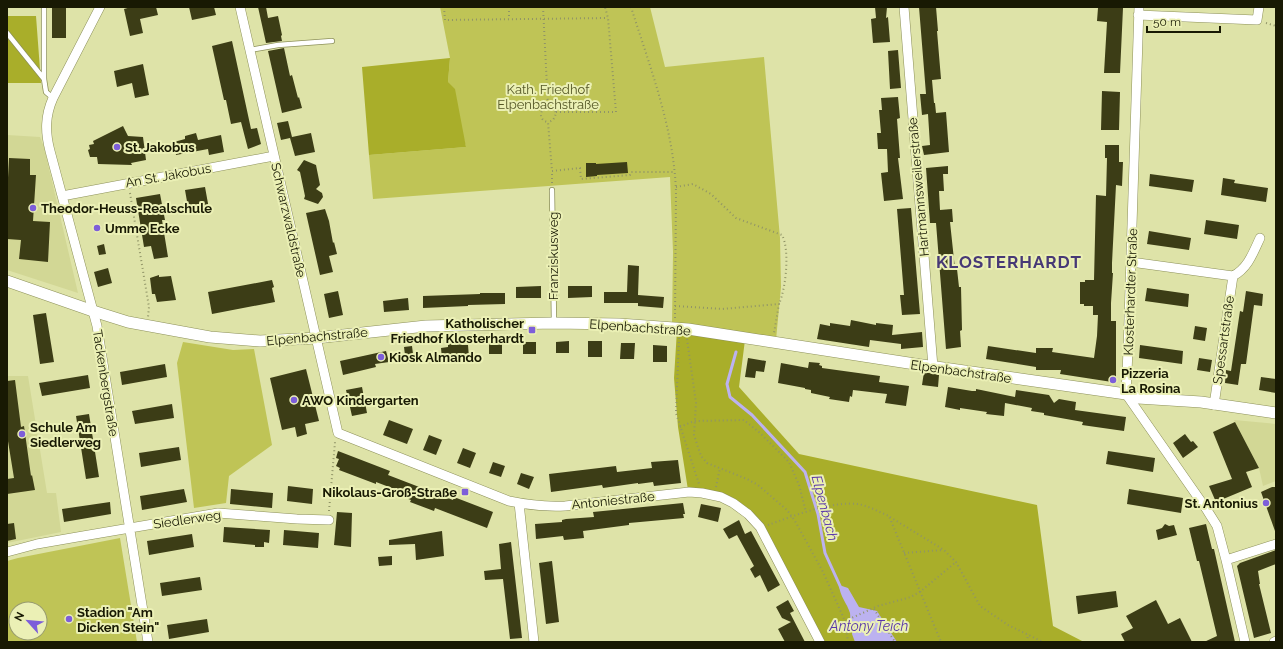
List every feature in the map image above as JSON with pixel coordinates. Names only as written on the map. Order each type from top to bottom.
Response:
[{"type":"street","name":"Tackenbergstraße","points":[[100,7],[49,106],[46,128],[50,151],[97,326],[148,642]]},
{"type":"street","name":"Schwarzwaldstraße","points":[[240,7],[338,434]]},
{"type":"street","name":"Hartmannsweilerstraße","points":[[904,7],[933,367]]},
{"type":"street","points":[[1138,11],[1257,20],[1259,7]]},
{"type":"street","name":"Klosterhardter Straße","points":[[1126,394],[1138,11]]},
{"type":"street","name":"An St. Jakobus","points":[[62,196],[128,182],[274,156]]},
{"type":"street","points":[[1130,262],[1233,276],[1240,272],[1249,262],[1260,238]]},
{"type":"street","name":"Spessartstraße","points":[[1214,405],[1233,276]]},
{"type":"street","name":"Elpenbachstraße","points":[[7,281],[93,311],[148,326],[210,337],[260,341],[316,338],[426,326],[554,323],[619,324],[681,329],[1126,394],[1138,398],[1170,400],[1276,413]]},
{"type":"street","points":[[1126,394],[1217,526],[1245,642]]},
{"type":"street","name":"Antoniestraße","points":[[338,434],[509,501],[540,506],[558,506],[689,492],[702,493],[727,500],[743,509],[760,527],[820,642]]},
{"type":"street","points":[[519,502],[534,642]]},
{"type":"street","name":"Siedlerweg","points":[[7,552],[45,543],[218,513],[329,520]]},
{"type":"street","points":[[1226,560],[1276,544]]},
{"type":"lane","points":[[44,7],[44,79],[46,92],[53,98]]},
{"type":"lane","points":[[7,33],[44,79]]},
{"type":"lane","points":[[250,50],[278,45],[332,41]]},
{"type":"lane","name":"Franziskusweg","points":[[552,190],[554,323]]},
{"type":"path","points":[[444,7],[445,20],[608,18]]},
{"type":"path","points":[[508,7],[509,19]]},
{"type":"path","points":[[543,7],[548,107]]},
{"type":"path","points":[[548,107],[556,112],[616,112],[608,18],[605,7]]},
{"type":"path","points":[[631,7],[665,115],[674,172],[676,187],[675,306],[681,329],[687,341],[696,403],[694,435],[701,456],[707,464],[747,479],[758,485],[792,516],[823,572],[844,621],[848,642]]},
{"type":"path","points":[[548,107],[543,109],[540,113],[544,121],[548,122]]},
{"type":"path","points":[[548,122],[555,118],[556,112]]},
{"type":"path","points":[[548,122],[552,190]]},
{"type":"path","points":[[552,171],[580,168],[581,179],[630,175],[631,172],[674,172]]},
{"type":"path","points":[[128,182],[149,307],[148,326]]},
{"type":"path","points":[[676,187],[693,184],[710,194],[736,218],[782,235],[785,240],[786,257],[783,294],[779,304],[778,317],[772,342]]},
{"type":"path","points":[[675,306],[722,309],[779,304]]},
{"type":"path","points":[[681,329],[676,392],[676,413],[702,493]]},
{"type":"path","points":[[680,427],[694,421],[744,420],[760,433],[789,462],[799,485],[806,512]]},
{"type":"path","points":[[329,520],[334,444],[338,434]]},
{"type":"path","points":[[715,496],[720,468]]},
{"type":"path","points":[[760,527],[819,509],[842,505],[858,504],[866,506],[889,516],[944,550],[956,562],[980,606],[1008,625],[1043,642]]},
{"type":"path","points":[[889,516],[941,642]]},
{"type":"path","points":[[904,553],[944,550]]},
{"type":"path","points":[[844,621],[878,606],[911,597],[921,591],[956,562]]},
{"type":"path","points":[[874,609],[895,642]]},
{"type":"path","points":[[1026,642],[1028,634]]},
{"type":"shaded area","points":[[7,16],[36,16],[41,83],[7,83]]},
{"type":"shaded area","points":[[450,58],[448,82],[455,89],[466,147],[369,155],[362,67]]},
{"type":"shaded area","name":"Theodor-Heuss-Realschule","points":[[7,135],[40,137],[44,147],[78,293],[7,270]]},
{"type":"shaded area","points":[[677,330],[745,340],[739,387],[799,454],[1037,505],[1053,626],[1084,642],[824,642],[749,511],[688,490],[678,427],[674,378]]},
{"type":"shaded area","name":"Schule Am Siedlerweg","points":[[7,376],[28,376],[47,493],[56,493],[61,532],[7,543]]},
{"type":"shaded area","points":[[1234,420],[1276,424],[1276,481],[1263,486],[1259,468]]},
{"type":"green space","name":"Kath. Friedhof Elpenbachstraße","points":[[440,7],[650,7],[665,67],[764,57],[780,238],[781,287],[776,340],[672,326],[673,252],[670,177],[373,199],[369,155],[466,147],[448,82],[450,58]]},
{"type":"green space","points":[[183,342],[233,350],[254,349],[272,445],[229,476],[226,503],[194,508],[177,363]]},
{"type":"green space","points":[[120,538],[137,642],[7,642],[7,561]]},
{"type":"water","name":"Antony Teich","points":[[839,585],[848,588],[859,607],[877,611],[897,642],[855,642],[852,634],[853,628],[850,621],[849,609],[841,593]]},
{"type":"building","points":[[52,7],[66,7],[66,38],[52,38]]},
{"type":"building","points":[[131,7],[156,7],[158,15],[140,19],[143,33],[130,36],[124,9]]},
{"type":"building","points":[[189,7],[214,7],[216,15],[192,20]]},
{"type":"building","points":[[258,7],[266,7],[268,18],[278,16],[282,41],[266,43]]},
{"type":"building","points":[[875,7],[887,7],[886,18],[888,17],[890,42],[873,43],[871,19],[876,18]]},
{"type":"building","points":[[919,7],[936,7],[941,79],[932,80],[934,103],[936,113],[946,112],[949,152],[924,155],[922,146],[930,145],[928,114],[922,115],[920,94],[926,94]]},
{"type":"building","points":[[1098,8],[1123,8],[1120,73],[1104,73],[1107,22],[1097,21]]},
{"type":"building","points":[[232,41],[251,129],[257,128],[261,144],[248,149],[241,122],[231,124],[212,46]]},
{"type":"building","points":[[284,48],[290,76],[292,75],[302,108],[282,113],[268,51]]},
{"type":"building","points":[[898,50],[901,88],[890,89],[888,51]]},
{"type":"building","points":[[143,64],[149,95],[135,98],[132,83],[117,87],[114,71]]},
{"type":"building","points":[[1102,91],[1120,92],[1119,130],[1101,130]]},
{"type":"building","points":[[898,97],[900,118],[897,119],[900,158],[898,158],[903,199],[884,201],[881,173],[888,172],[887,149],[878,149],[877,133],[881,133],[879,110],[882,110],[881,98]]},
{"type":"building","points":[[288,121],[292,137],[311,133],[315,152],[295,156],[290,138],[281,140],[277,123]]},
{"type":"building","name":"St. Jakobus","points":[[123,126],[128,136],[143,137],[146,160],[131,163],[132,165],[98,164],[97,157],[90,157],[88,150],[90,149],[89,145],[94,144],[93,141]]},
{"type":"building","points":[[196,133],[198,140],[221,135],[224,152],[209,155],[208,149],[176,155],[174,142],[185,139],[185,136]]},
{"type":"building","points":[[1105,145],[1119,145],[1119,162],[1123,162],[1122,186],[1116,185],[1112,263],[1111,321],[1116,321],[1116,378],[1112,382],[1060,374],[1061,370],[1036,370],[1036,367],[986,359],[988,346],[1036,353],[1036,348],[1053,348],[1052,352],[1094,358],[1098,315],[1093,315],[1093,306],[1084,306],[1084,304],[1080,304],[1080,282],[1085,282],[1085,280],[1094,280],[1096,195],[1106,196],[1107,158],[1105,158]]},
{"type":"building","points":[[9,158],[30,159],[30,175],[36,175],[33,221],[50,222],[48,262],[19,259],[21,240],[7,239]]},
{"type":"building","points":[[304,160],[316,165],[320,185],[316,189],[322,193],[323,197],[318,204],[304,199],[305,196],[300,172],[297,170]]},
{"type":"building","points":[[627,162],[628,173],[586,177],[586,163],[596,164]]},
{"type":"building","points":[[948,166],[948,174],[943,174],[944,191],[939,191],[940,210],[952,209],[953,222],[950,222],[955,269],[957,269],[959,287],[961,287],[962,330],[960,331],[961,347],[946,349],[936,223],[930,223],[926,168]]},
{"type":"building","points":[[1150,174],[1194,180],[1192,192],[1149,186]]},
{"type":"building","points":[[1223,178],[1235,180],[1234,183],[1268,188],[1266,202],[1221,195]]},
{"type":"building","points":[[205,187],[209,209],[189,213],[185,190]]},
{"type":"building","points":[[160,194],[165,220],[162,220],[168,257],[154,259],[151,246],[144,247],[136,198]]},
{"type":"building","points":[[911,208],[920,314],[902,315],[900,295],[904,295],[897,209]]},
{"type":"building","points":[[325,209],[337,254],[329,256],[333,272],[320,275],[306,213]]},
{"type":"building","points":[[1206,220],[1239,225],[1237,239],[1204,234]]},
{"type":"building","points":[[1149,231],[1191,238],[1189,250],[1147,244]]},
{"type":"building","points":[[104,244],[106,254],[99,255],[97,246]]},
{"type":"building","points":[[628,265],[639,266],[638,295],[664,297],[663,308],[638,306],[638,303],[604,303],[604,292],[627,292]]},
{"type":"building","points":[[108,268],[112,283],[98,287],[94,272]]},
{"type":"building","points":[[159,275],[159,277],[171,276],[176,300],[157,302],[155,294],[152,294],[150,278]]},
{"type":"building","points":[[272,280],[275,302],[212,314],[208,292]]},
{"type":"building","points":[[541,286],[541,298],[516,298],[516,287]]},
{"type":"building","points":[[568,286],[592,286],[592,297],[568,298]]},
{"type":"building","points":[[1147,288],[1189,294],[1188,307],[1145,301]]},
{"type":"building","points":[[338,291],[343,315],[329,318],[324,294]]},
{"type":"building","points":[[1246,291],[1263,294],[1262,306],[1254,305],[1246,364],[1241,364],[1238,385],[1225,383],[1226,370],[1231,371],[1240,311],[1243,312]]},
{"type":"building","points":[[505,293],[505,304],[423,308],[423,296]]},
{"type":"building","points":[[408,298],[409,310],[384,312],[383,301]]},
{"type":"building","points":[[46,313],[54,362],[40,364],[33,315]]},
{"type":"building","points":[[851,320],[876,325],[876,323],[893,325],[892,335],[922,332],[923,347],[901,349],[901,344],[870,340],[869,347],[817,339],[820,324],[830,326],[830,323],[850,326]]},
{"type":"building","points":[[1195,326],[1207,328],[1205,341],[1193,339]]},
{"type":"building","points":[[569,341],[569,353],[556,353],[556,342]]},
{"type":"building","points":[[588,341],[602,341],[602,357],[588,357]]},
{"type":"building","points":[[489,342],[502,342],[502,354],[489,354]]},
{"type":"building","points":[[523,342],[536,342],[536,354],[523,354]]},
{"type":"building","points":[[448,343],[462,343],[462,345],[468,345],[469,358],[442,359],[441,348],[448,347]]},
{"type":"building","points":[[621,343],[635,343],[634,359],[620,359]]},
{"type":"building","points":[[653,345],[667,346],[667,362],[653,362]]},
{"type":"building","points":[[1140,345],[1183,351],[1182,364],[1139,358]]},
{"type":"building","points":[[412,346],[414,362],[406,363],[404,347]]},
{"type":"building","points":[[386,351],[389,362],[375,364],[376,367],[343,375],[340,361]]},
{"type":"building","points":[[748,358],[766,361],[764,372],[756,371],[755,378],[745,377]]},
{"type":"building","points":[[1199,358],[1212,360],[1210,372],[1197,370]]},
{"type":"building","points":[[809,362],[820,363],[819,365],[822,366],[822,368],[880,376],[879,382],[909,386],[906,406],[885,403],[887,394],[853,390],[852,397],[850,396],[849,402],[829,399],[830,397],[811,393],[811,390],[805,388],[778,383],[781,363],[808,368]]},
{"type":"building","points":[[165,364],[167,377],[122,385],[120,372]]},
{"type":"building","name":"AWO Kindergarten","points":[[306,369],[319,421],[305,424],[307,434],[297,437],[295,427],[282,430],[270,378]]},
{"type":"building","points":[[924,372],[939,375],[938,387],[922,385]]},
{"type":"building","points":[[88,375],[90,388],[42,396],[39,383]]},
{"type":"building","points":[[1261,377],[1276,379],[1276,393],[1259,390]]},
{"type":"building","points":[[15,380],[21,427],[24,426],[31,476],[32,475],[35,490],[7,494],[7,479],[14,478],[7,435],[7,381]]},
{"type":"building","points":[[362,387],[367,413],[352,416],[346,390]]},
{"type":"building","points":[[948,387],[972,391],[976,391],[976,389],[1015,397],[1016,390],[1049,395],[1054,403],[1059,399],[1076,402],[1075,410],[1126,417],[1124,431],[1082,425],[1083,422],[1044,415],[1044,413],[1031,411],[1032,408],[1005,403],[1004,416],[986,414],[987,412],[960,408],[960,410],[945,407]]},
{"type":"building","points":[[172,404],[174,418],[135,424],[132,411]]},
{"type":"building","points":[[89,414],[99,477],[86,479],[76,416]]},
{"type":"building","points":[[389,420],[413,429],[407,444],[383,435]]},
{"type":"building","points":[[1235,422],[1259,468],[1246,472],[1252,487],[1216,502],[1209,486],[1232,479],[1213,432]]},
{"type":"building","points":[[1185,434],[1191,442],[1193,441],[1198,447],[1183,458],[1173,443]]},
{"type":"building","points":[[429,435],[442,440],[436,455],[423,450]]},
{"type":"building","points":[[179,447],[181,460],[141,467],[139,453]]},
{"type":"building","points":[[463,448],[476,453],[470,468],[457,463]]},
{"type":"building","points":[[338,451],[390,471],[388,475],[453,500],[454,497],[493,512],[487,528],[435,508],[434,511],[410,502],[411,500],[395,494],[397,490],[339,470],[340,468],[336,466],[339,459],[336,458]]},
{"type":"building","points":[[1108,451],[1155,458],[1153,472],[1106,464]]},
{"type":"building","points":[[678,460],[681,483],[654,486],[653,482],[603,488],[602,485],[551,492],[549,474],[616,466],[617,472],[652,468],[651,462]]},
{"type":"building","points":[[493,462],[505,466],[501,477],[489,473]]},
{"type":"building","points":[[521,473],[534,477],[529,489],[517,484]]},
{"type":"building","points":[[288,486],[313,489],[312,504],[287,501]]},
{"type":"building","name":"St. Antonius","points":[[1272,487],[1276,487],[1275,531],[1261,492]]},
{"type":"building","points":[[184,489],[187,502],[142,510],[140,496]]},
{"type":"building","points":[[231,489],[273,493],[272,508],[230,504]]},
{"type":"building","points":[[1129,489],[1183,498],[1181,513],[1127,504]]},
{"type":"building","points":[[110,502],[111,514],[64,522],[62,509]]},
{"type":"building","points":[[683,503],[685,514],[683,514],[684,518],[629,523],[629,525],[583,531],[584,538],[564,540],[563,536],[536,539],[535,524],[562,522],[562,520],[566,519],[594,517],[593,512]]},
{"type":"building","points":[[701,504],[721,508],[718,522],[698,517]]},
{"type":"building","points":[[337,512],[352,513],[351,547],[334,545]]},
{"type":"building","points":[[739,520],[745,534],[751,531],[780,585],[768,592],[760,575],[755,578],[750,569],[754,566],[737,535],[729,539],[723,529]]},
{"type":"building","points":[[14,523],[16,539],[7,541],[7,524]]},
{"type":"building","points":[[1165,524],[1169,526],[1174,525],[1177,535],[1158,540],[1156,530],[1162,528]]},
{"type":"building","points":[[1206,524],[1212,549],[1214,549],[1235,642],[1204,642],[1217,636],[1199,561],[1197,561],[1189,528]]},
{"type":"building","points":[[224,527],[270,530],[269,543],[264,542],[264,547],[255,547],[255,545],[223,542]]},
{"type":"building","points":[[284,530],[319,533],[318,548],[283,545]]},
{"type":"building","points":[[442,531],[444,556],[416,560],[415,544],[389,545],[389,540]]},
{"type":"building","points":[[192,534],[194,547],[149,555],[147,541]]},
{"type":"building","points":[[511,542],[522,638],[510,639],[503,579],[485,580],[484,571],[501,569],[499,544]]},
{"type":"building","points":[[1276,550],[1276,564],[1258,571],[1259,584],[1271,633],[1254,638],[1237,566],[1240,563]]},
{"type":"building","points":[[392,556],[392,565],[379,566],[378,557]]},
{"type":"building","points":[[552,561],[559,622],[546,624],[539,563]]},
{"type":"building","points":[[200,577],[202,590],[162,596],[160,583]]},
{"type":"building","points":[[1116,591],[1118,607],[1078,614],[1076,596]]},
{"type":"building","points":[[788,600],[794,611],[790,613],[805,642],[785,642],[778,629],[791,622],[782,618],[776,607]]},
{"type":"building","points":[[1156,600],[1168,624],[1180,618],[1192,642],[1125,642],[1121,634],[1133,628],[1126,616]]},
{"type":"building","points":[[207,619],[209,632],[169,639],[167,625]]},
{"type":"waterway","name":"Elpenbach","points":[[736,352],[727,384],[730,397],[752,415],[805,472],[818,514],[825,553],[841,588]]},
{"type":"place","name":"St. Jakobus","points":[[117,147]]},
{"type":"place","name":"Theodor-Heuss-Realschule","points":[[33,208]]},
{"type":"place","name":"Umme Ecke","points":[[97,228]]},
{"type":"place","name":"Katholischer Friedhof Klosterhardt","points":[[532,330]]},
{"type":"place","name":"Kiosk Almando","points":[[381,357]]},
{"type":"place","name":"Pizzeria La Rosina","points":[[1113,380]]},
{"type":"place","name":"AWO Kindergarten","points":[[294,400]]},
{"type":"place","name":"Schule Am Siedlerweg","points":[[22,434]]},
{"type":"place","name":"Nikolaus-Groß-Straße","points":[[465,492]]},
{"type":"place","name":"St. Antonius","points":[[1266,503]]},
{"type":"place","name":"Stadion \"Am Dicken Stein\"","points":[[69,619]]},
{"type":"district","name":"KLOSTERHARDT","points":[[1009,262]]}]
